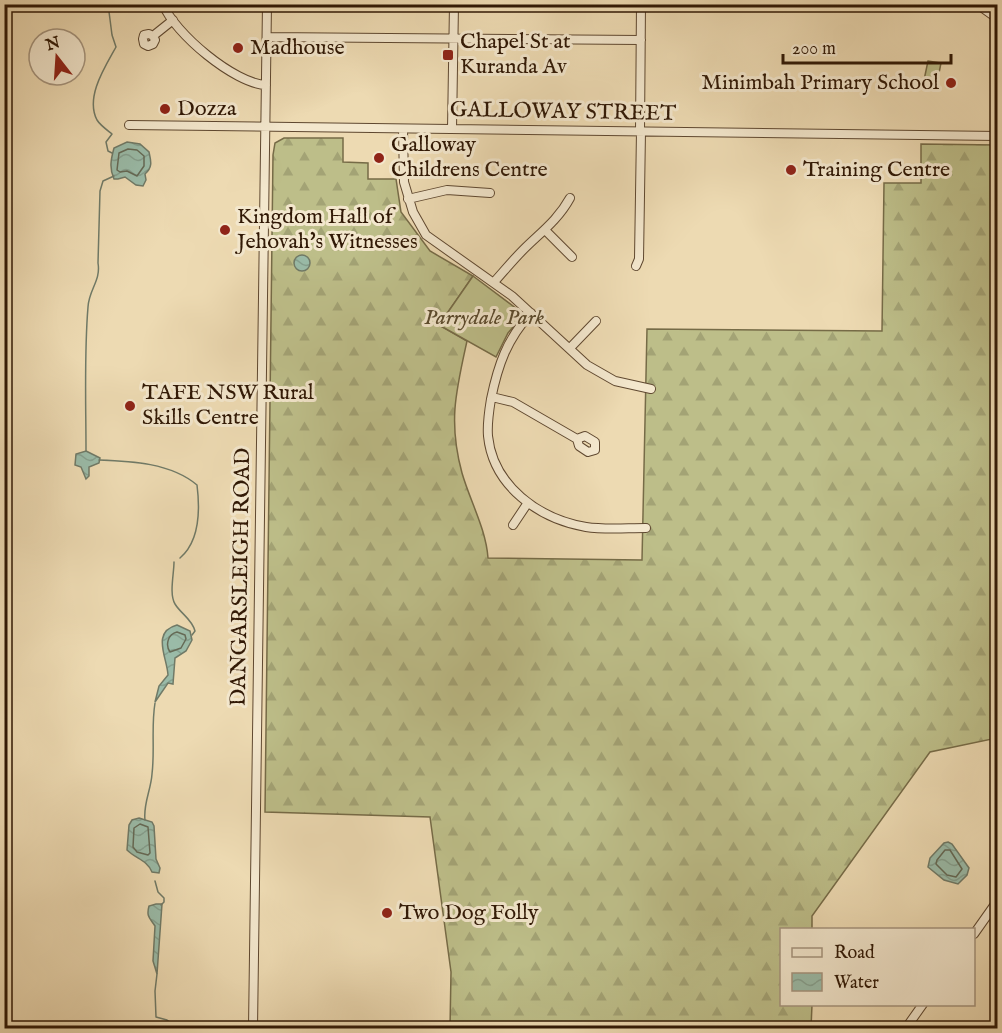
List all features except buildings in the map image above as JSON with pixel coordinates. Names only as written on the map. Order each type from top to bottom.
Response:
[{"type":"street","points":[[164,4],[173,20],[198,48],[236,76],[255,85],[266,85]]},
{"type":"street","name":"DANGARSLEIGH ROAD","points":[[253,1029],[267,4]]},
{"type":"street","points":[[452,129],[454,4]]},
{"type":"street","points":[[636,266],[639,259],[641,4]]},
{"type":"street","points":[[977,4],[998,18]]},
{"type":"street","points":[[153,36],[173,20]]},
{"type":"street","points":[[267,37],[641,40]]},
{"type":"street","name":"GALLOWAY STREET","points":[[129,125],[998,136]]},
{"type":"street","points":[[404,129],[404,182],[408,199],[426,235],[495,281],[586,365],[601,374],[636,387],[651,389]]},
{"type":"street","points":[[408,199],[447,190],[490,193]]},
{"type":"street","points":[[495,281],[564,210],[570,198]]},
{"type":"street","points":[[545,230],[572,257]]},
{"type":"street","points":[[531,313],[511,338],[496,374],[488,435],[493,459],[505,479],[527,504],[562,521],[585,527],[646,528]]},
{"type":"street","points":[[570,348],[596,321]]},
{"type":"street","points":[[492,397],[513,402],[577,438]]},
{"type":"street","points":[[513,525],[527,504]]},
{"type":"street","points":[[975,933],[998,900]]},
{"type":"street","points":[[906,1029],[922,1006]]},
{"type":"green space","points":[[928,61],[941,63],[937,83],[924,80]]},
{"type":"green space","points":[[284,138],[343,138],[343,162],[368,163],[368,179],[396,179],[401,212],[430,251],[473,276],[439,325],[467,341],[455,407],[455,438],[462,473],[481,526],[488,558],[642,560],[647,329],[882,331],[884,183],[921,183],[921,144],[997,145],[998,327],[994,332],[998,334],[997,738],[930,752],[812,916],[812,928],[780,928],[780,1006],[812,1006],[811,1028],[450,1028],[451,972],[430,817],[265,812],[273,155],[275,143]]},
{"type":"green space","name":"Parrydale Park","points":[[473,276],[521,312],[520,319],[508,333],[496,357],[439,325]]},
{"type":"water","points":[[127,142],[140,144],[149,152],[151,161],[143,186],[136,185],[125,177],[114,179],[112,175],[111,163],[114,148]]},
{"type":"water","points":[[299,255],[305,255],[310,263],[308,269],[299,271],[294,266],[294,260]]},
{"type":"water","points":[[86,451],[100,458],[99,463],[89,467],[89,476],[86,479],[81,467],[75,465],[76,454]]},
{"type":"water","points":[[177,625],[190,631],[192,640],[186,651],[175,658],[173,684],[168,683],[155,702],[159,686],[168,675],[162,639],[169,628]]},
{"type":"water","points":[[139,818],[152,822],[154,826],[159,873],[152,872],[144,862],[127,850],[129,825],[132,820]]},
{"type":"water","points":[[944,843],[952,844],[969,868],[967,875],[958,884],[944,880],[928,867],[930,858]]},
{"type":"water","points":[[162,904],[157,974],[153,961],[155,926],[148,913],[149,906]]},
{"type":"waterway","points":[[108,4],[116,47],[98,82],[93,102],[97,120],[112,134],[106,142],[108,151],[112,153]]},
{"type":"waterway","points":[[86,451],[88,307],[98,269],[100,191],[103,181],[114,176]]},
{"type":"waterway","points":[[99,460],[163,468],[197,485],[198,514],[195,534],[192,543],[180,558]]},
{"type":"waterway","points":[[174,562],[173,600],[194,627],[195,631],[192,635]]},
{"type":"waterway","points":[[145,820],[153,765],[155,703]]},
{"type":"waterway","points":[[155,881],[158,892],[164,898],[161,905]]},
{"type":"waterway","points":[[157,974],[156,1017],[167,1020],[176,1028]]},
{"type":"place","name":"Madhouse","points":[[238,48]]},
{"type":"place","name":"Chapel St at Kuranda Av","points":[[448,55]]},
{"type":"place","name":"Minimbah Primary School","points":[[951,83]]},
{"type":"place","name":"Dozza","points":[[165,109]]},
{"type":"place","name":"Galloway Childrens Centre","points":[[379,158]]},
{"type":"place","name":"Training Centre","points":[[791,170]]},
{"type":"place","name":"Kingdom Hall of Jehovah's Witnesses","points":[[225,230]]},
{"type":"place","name":"TAFE NSW Rural Skills Centre","points":[[130,406]]},
{"type":"place","name":"Two Dog Folly","points":[[387,913]]}]
